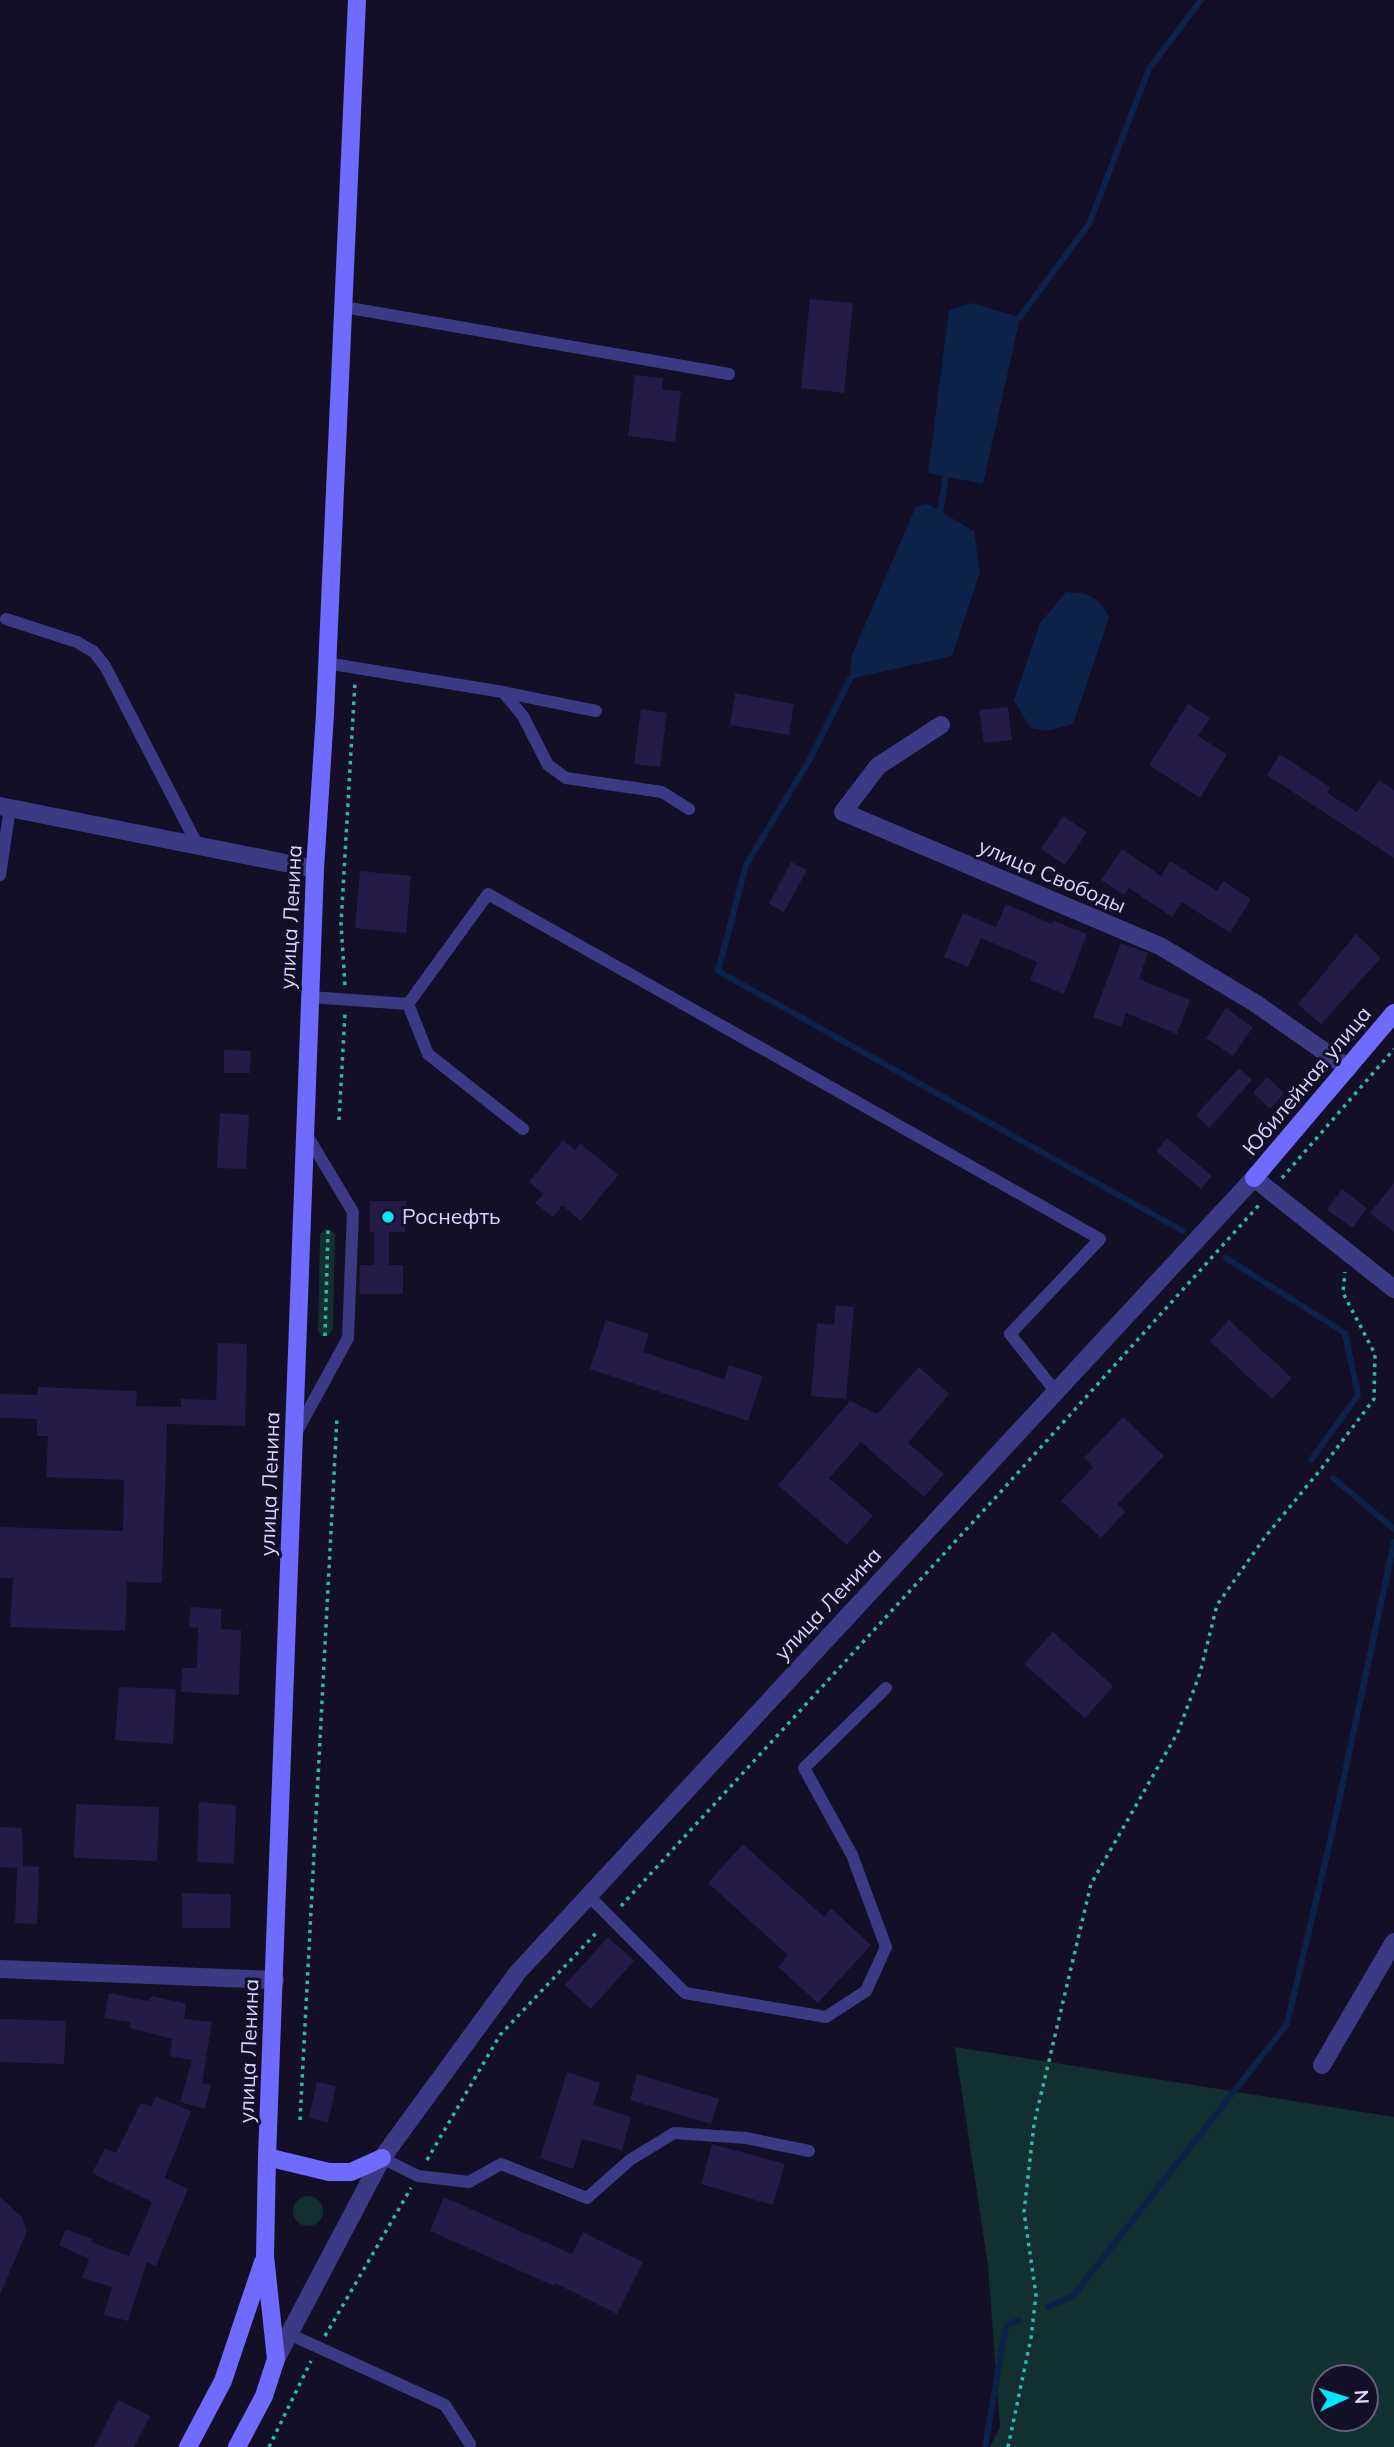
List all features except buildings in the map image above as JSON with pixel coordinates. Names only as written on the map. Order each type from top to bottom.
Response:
[{"type":"main road","name":"улица Ленина","points":[[237,2447],[264,2396],[276,2359],[265,2256],[267,2157],[315,869],[325,714],[356,0]]},
{"type":"main road","name":"Юбилейная улица","points":[[1254,1178],[1394,1013]]},
{"type":"main road","points":[[267,2157],[329,2172],[351,2172],[382,2158]]},
{"type":"main road","name":"улица Ленина","points":[[188,2447],[223,2381],[265,2256]]},
{"type":"street","name":"улица Свободы","points":[[942,725],[878,766],[842,812],[1160,946],[1255,1003],[1348,1068]]},
{"type":"street","points":[[5,807],[199,848],[315,869]]},
{"type":"street","points":[[1254,1178],[1394,1289]]},
{"type":"street","name":"улица Ленина","points":[[276,2359],[382,2158],[518,1972],[1254,1178]]},
{"type":"street","points":[[1322,2065],[1394,1942]]},
{"type":"street","points":[[0,1969],[275,1980]]},
{"type":"lane","points":[[344,307],[729,374]]},
{"type":"lane","points":[[6,619],[77,642],[94,652],[105,666],[199,848]]},
{"type":"lane","points":[[326,663],[503,692],[596,711]]},
{"type":"lane","points":[[503,692],[523,716],[548,765],[566,778],[662,792],[689,810]]},
{"type":"lane","points":[[0,876],[5,807]]},
{"type":"lane","points":[[408,1004],[488,894],[1100,1240],[1010,1334],[1056,1392]]},
{"type":"lane","points":[[310,997],[408,1004]]},
{"type":"lane","points":[[408,1004],[428,1054],[523,1129]]},
{"type":"lane","points":[[294,1437],[348,1338],[353,1212],[305,1131]]},
{"type":"lane","points":[[589,1896],[685,1993],[826,2017],[866,1991],[886,1947],[852,1855],[804,1768],[886,1688]]},
{"type":"lane","points":[[382,2158],[418,2176],[469,2182],[501,2164],[586,2197],[630,2160],[674,2133],[746,2138],[809,2151]]},
{"type":"lane","points":[[289,2334],[445,2405],[471,2446]]},
{"type":"path","points":[[339,1120],[345,1000],[341,924],[356,668]]},
{"type":"path","points":[[269,2447],[318,2347],[500,2035],[611,1918],[1005,1487],[1271,1191],[1394,1049]]},
{"type":"path","points":[[325,1336],[328,1230]]},
{"type":"path","points":[[1008,2447],[1031,2338],[1036,2295],[1024,2212],[1034,2124],[1091,1884],[1178,1732],[1200,1673],[1217,1605],[1265,1537],[1374,1399],[1375,1354],[1343,1293],[1346,1251]]},
{"type":"path","points":[[300,2120],[337,1417]]},
{"type":"green space","points":[[325,1229],[331,1230],[335,1235],[333,1330],[328,1336],[322,1336],[318,1331],[320,1235]]},
{"type":"green space","points":[[955,2047],[1394,2117],[1394,2447],[990,2447],[1000,2427],[988,2266]]},
{"type":"green space","points":[[308,2196],[319,2200],[323,2211],[319,2222],[308,2226],[297,2222],[293,2211],[297,2200]]},
{"type":"water","points":[[972,303],[1020,317],[983,484],[928,473],[949,310]]},
{"type":"water","points":[[927,504],[974,531],[980,572],[952,656],[850,679],[852,655],[916,506]]},
{"type":"water","points":[[1066,592],[1081,593],[1097,600],[1109,618],[1073,724],[1048,731],[1030,728],[1014,700],[1040,623]]},
{"type":"waterway","points":[[1020,317],[1089,224],[1149,69],[1201,0]]},
{"type":"waterway","points":[[940,512],[946,476]]},
{"type":"waterway","points":[[850,679],[810,759],[746,865],[718,971],[1183,1231]]},
{"type":"waterway","points":[[1226,1258],[1345,1333],[1358,1395],[1311,1460]]},
{"type":"waterway","points":[[1333,1478],[1394,1529]]},
{"type":"waterway","points":[[1048,2307],[1073,2296],[1287,2024],[1332,1833],[1394,1542]]},
{"type":"waterway","points":[[985,2447],[1006,2326],[1019,2320]]},
{"type":"place","name":"Роснефть","points":[[388,1217]]}]
